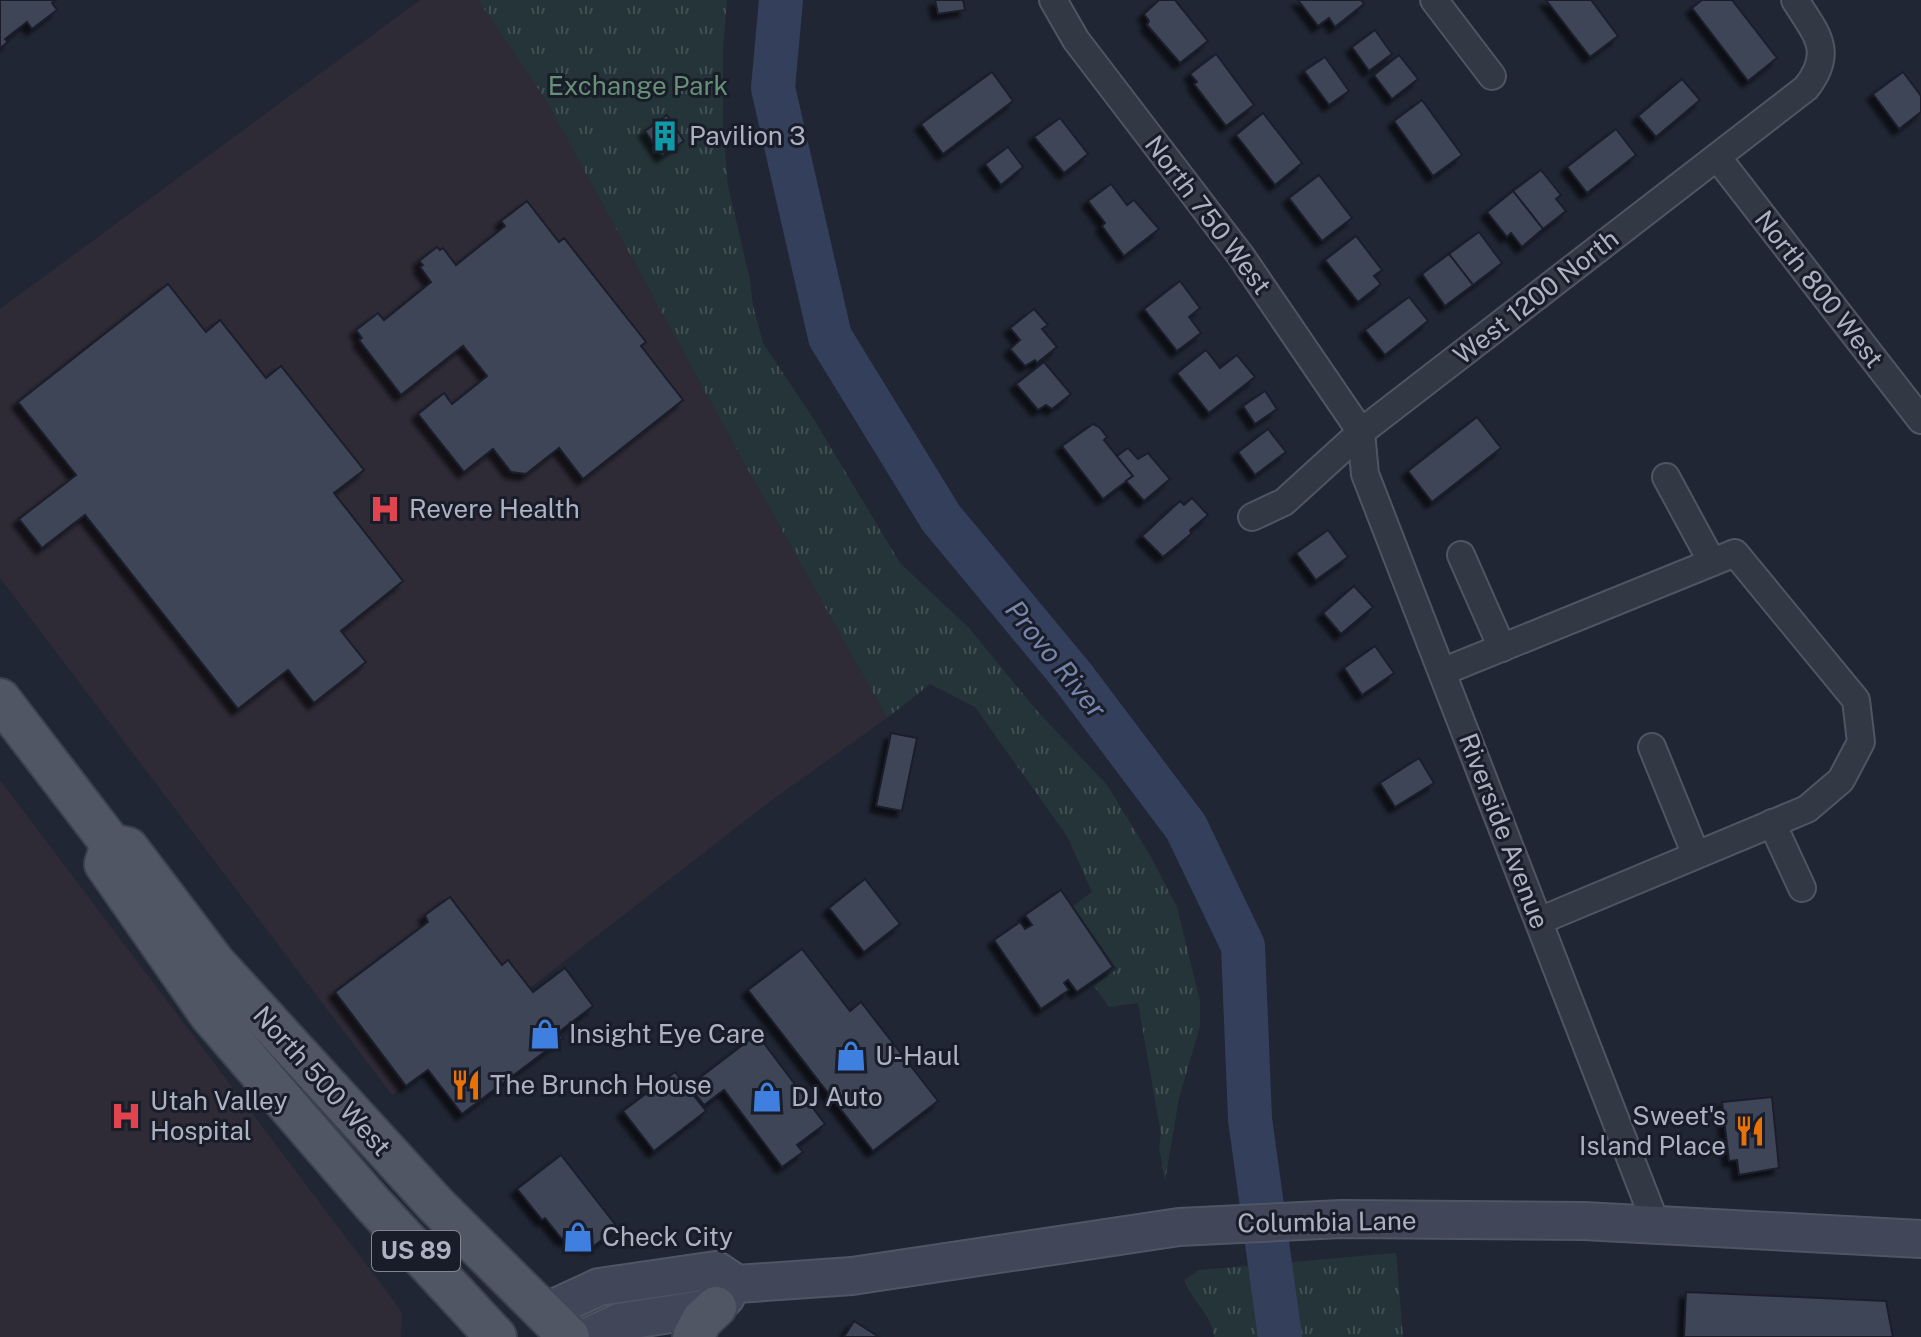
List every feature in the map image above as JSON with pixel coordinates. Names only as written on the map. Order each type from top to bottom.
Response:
[{"type":"main road","name":"North 500 West","points":[[0,699],[111,844],[128,848],[215,963],[437,1206],[557,1324]]},
{"type":"main road","name":"North 500 West","points":[[111,844],[105,864],[210,1015],[372,1203],[496,1337]]},
{"type":"main road","name":"Columbia Lane","points":[[587,1337],[619,1322],[716,1309],[852,1276],[1179,1227],[1341,1219],[1584,1221],[1921,1239]]},
{"type":"main road","name":"Columbia Lane","points":[[557,1324],[576,1296],[610,1285],[716,1270],[716,1309]]},
{"type":"main road","points":[[507,1337],[557,1324]]},
{"type":"street","name":"North 750 West","points":[[1053,0],[1076,40],[1241,256],[1361,432]]},
{"type":"street","points":[[1434,0],[1492,76]]},
{"type":"street","name":"West 1200 North","points":[[1252,517],[1284,502],[1361,432],[1806,88],[1818,73],[1822,51],[1820,41],[1795,0]]},
{"type":"street","name":"North 800 West","points":[[1717,157],[1921,420]]},
{"type":"street","name":"Riverside Avenue","points":[[1361,432],[1365,474],[1657,1227]]},
{"type":"street","points":[[1666,477],[1712,562]]},
{"type":"street","points":[[1442,672],[1735,553],[1856,700],[1861,742],[1841,780],[1807,809],[1539,921]]},
{"type":"street","points":[[1461,555],[1502,648]]},
{"type":"street","points":[[1652,747],[1696,855]]},
{"type":"street","points":[[1772,823],[1802,888]]},
{"type":"shaded area","name":"Revere Health","points":[[420,0],[478,0],[545,99],[887,718],[768,803],[392,1095],[0,578],[0,309]]},
{"type":"shaded area","name":"Utah Valley Hospital","points":[[0,780],[394,1301],[402,1313],[401,1337],[0,1337]]},
{"type":"green space","name":"Exchange Park","points":[[478,0],[727,0],[723,49],[723,126],[728,186],[763,343],[813,418],[900,563],[969,628],[1038,712],[1107,785],[1177,907],[1200,1001],[1200,1026],[1179,1098],[1165,1181],[1159,1147],[1161,1134],[1138,1003],[1109,1007],[1094,986],[1117,969],[1073,906],[1092,892],[1067,836],[975,707],[930,684],[887,718],[545,99]]},
{"type":"green space","points":[[1396,1253],[1403,1337],[1214,1337],[1210,1322],[1184,1280],[1199,1270]]},
{"type":"building","points":[[0,0],[56,0],[52,3],[57,10],[32,29],[27,22],[5,39],[8,42],[0,48]]},
{"type":"building","points":[[935,0],[963,0],[965,10],[938,14]]},
{"type":"building","points":[[1159,0],[1175,0],[1208,41],[1180,63],[1147,25],[1149,21],[1144,14]]},
{"type":"building","points":[[1298,0],[1361,0],[1364,4],[1335,27],[1329,18],[1318,26]]},
{"type":"building","points":[[1546,0],[1591,0],[1618,36],[1590,57]]},
{"type":"building","points":[[1702,0],[1732,0],[1777,58],[1748,81],[1692,8]]},
{"type":"building","points":[[1375,30],[1392,54],[1369,71],[1352,47]]},
{"type":"building","points":[[1216,54],[1254,105],[1226,126],[1194,84],[1197,82],[1190,74]]},
{"type":"building","points":[[1399,55],[1418,79],[1392,99],[1374,75]]},
{"type":"building","points":[[1325,57],[1349,91],[1329,105],[1304,71]]},
{"type":"building","points":[[992,72],[1013,101],[943,154],[921,124]]},
{"type":"building","points":[[1903,72],[1921,96],[1921,112],[1899,129],[1873,94]]},
{"type":"building","points":[[1682,79],[1700,100],[1656,137],[1638,116]]},
{"type":"building","points":[[1422,100],[1462,155],[1433,176],[1394,121]]},
{"type":"building","points":[[1263,113],[1302,163],[1275,185],[1236,135]]},
{"type":"building","name":"Pavilion 3","points":[[667,115],[684,141],[662,156],[645,131]]},
{"type":"building","points":[[1060,118],[1088,154],[1064,173],[1034,137]]},
{"type":"building","points":[[1616,129],[1636,155],[1587,193],[1567,167]]},
{"type":"building","points":[[1008,147],[1023,167],[1001,185],[985,164]]},
{"type":"building","points":[[1541,170],[1561,195],[1556,199],[1566,211],[1543,229],[1513,191]]},
{"type":"building","points":[[1319,175],[1352,218],[1322,241],[1289,198]]},
{"type":"building","points":[[1111,184],[1127,205],[1134,200],[1159,229],[1124,256],[1088,201]]},
{"type":"building","points":[[1513,191],[1543,229],[1522,247],[1511,233],[1507,237],[1487,212]]},
{"type":"building","points":[[527,201],[559,242],[564,238],[646,342],[641,346],[683,400],[583,479],[559,448],[526,474],[511,472],[493,449],[464,472],[418,414],[444,393],[452,404],[487,376],[463,346],[401,395],[359,340],[362,338],[356,330],[378,313],[384,320],[431,282],[419,261],[437,247],[440,250],[443,248],[456,265],[505,226],[501,221]]},
{"type":"building","points":[[1479,232],[1502,263],[1473,285],[1449,254]]},
{"type":"building","points":[[1356,236],[1382,270],[1374,276],[1381,284],[1358,302],[1325,260]]},
{"type":"building","points":[[1449,254],[1473,285],[1445,306],[1422,274]]},
{"type":"building","points":[[1180,281],[1200,308],[1189,317],[1201,333],[1177,351],[1144,309]]},
{"type":"building","points":[[168,284],[206,332],[220,320],[266,378],[281,366],[364,470],[334,493],[403,581],[341,631],[366,662],[314,703],[288,670],[238,709],[85,515],[42,548],[19,519],[76,475],[18,402]]},
{"type":"building","points":[[1409,297],[1428,321],[1385,355],[1365,330]]},
{"type":"building","points":[[1034,309],[1048,325],[1042,329],[1057,347],[1037,363],[1035,360],[1025,366],[1010,349],[1020,340],[1010,328]]},
{"type":"building","points":[[1206,350],[1220,368],[1237,355],[1255,377],[1209,413],[1177,373]]},
{"type":"building","points":[[1044,362],[1071,394],[1052,409],[1046,405],[1038,410],[1016,384]]},
{"type":"building","points":[[1265,391],[1277,409],[1255,424],[1243,406]]},
{"type":"building","points":[[1477,417],[1501,448],[1432,502],[1408,471]]},
{"type":"building","points":[[1093,424],[1107,437],[1104,440],[1133,476],[1103,499],[1062,446]]},
{"type":"building","points":[[1268,429],[1286,452],[1255,475],[1238,452]]},
{"type":"building","points":[[1128,448],[1138,459],[1148,453],[1170,479],[1144,501],[1126,481],[1133,476],[1117,456]]},
{"type":"building","points":[[1192,498],[1208,515],[1163,557],[1142,536],[1180,501],[1184,505]]},
{"type":"building","points":[[1328,530],[1348,557],[1316,580],[1296,553]]},
{"type":"building","points":[[1354,586],[1373,607],[1341,634],[1323,613]]},
{"type":"building","points":[[1375,646],[1394,673],[1362,695],[1344,668]]},
{"type":"building","points":[[891,733],[917,738],[902,811],[876,806]]},
{"type":"building","points":[[1419,758],[1434,783],[1395,807],[1380,783]]},
{"type":"building","points":[[865,879],[900,924],[864,952],[829,908]]},
{"type":"building","points":[[1061,890],[1113,967],[1077,992],[1068,980],[1064,983],[1069,990],[1041,1009],[994,940],[1020,922],[1025,929],[1032,925],[1025,915]]},
{"type":"building","points":[[450,897],[502,965],[508,960],[533,992],[565,968],[593,1006],[559,1032],[563,1038],[462,1114],[428,1070],[406,1086],[335,992],[428,922],[425,915]]},
{"type":"building","name":"U-Haul","points":[[802,949],[850,1011],[861,1002],[938,1101],[873,1151],[748,990]]},
{"type":"building","name":"DJ Auto","points":[[757,1034],[825,1124],[797,1145],[803,1152],[782,1167],[724,1090],[704,1105],[689,1086]]},
{"type":"building","points":[[675,1072],[706,1111],[654,1151],[623,1111]]},
{"type":"building","name":"Sweet's Island Place","points":[[1772,1097],[1779,1168],[1739,1175],[1737,1160],[1729,1161],[1722,1102]]},
{"type":"building","points":[[561,1155],[618,1228],[591,1248],[561,1238],[517,1189]]},
{"type":"building","points":[[1686,1292],[1886,1301],[1893,1337],[1684,1337]]},
{"type":"building","points":[[854,1321],[879,1337],[844,1337]]},
{"type":"waterway","name":"Provo River","points":[[781,0],[773,88],[830,337],[941,518],[1073,677],[1186,827],[1243,946],[1250,1119],[1280,1337]]},
{"type":"place","name":"Pavilion 3","points":[[665,136]]},
{"type":"place","name":"Revere Health","points":[[385,509]]},
{"type":"place","name":"Insight Eye Care","points":[[545,1034]]},
{"type":"place","name":"U-Haul","points":[[851,1056]]},
{"type":"place","name":"The Brunch House","points":[[466,1085]]},
{"type":"place","name":"DJ Auto","points":[[767,1097]]},
{"type":"place","name":"Utah Valley Hospital","points":[[126,1116]]},
{"type":"place","name":"Sweet's Island Place","points":[[1750,1131]]},
{"type":"place","name":"Check City","points":[[578,1237]]}]
